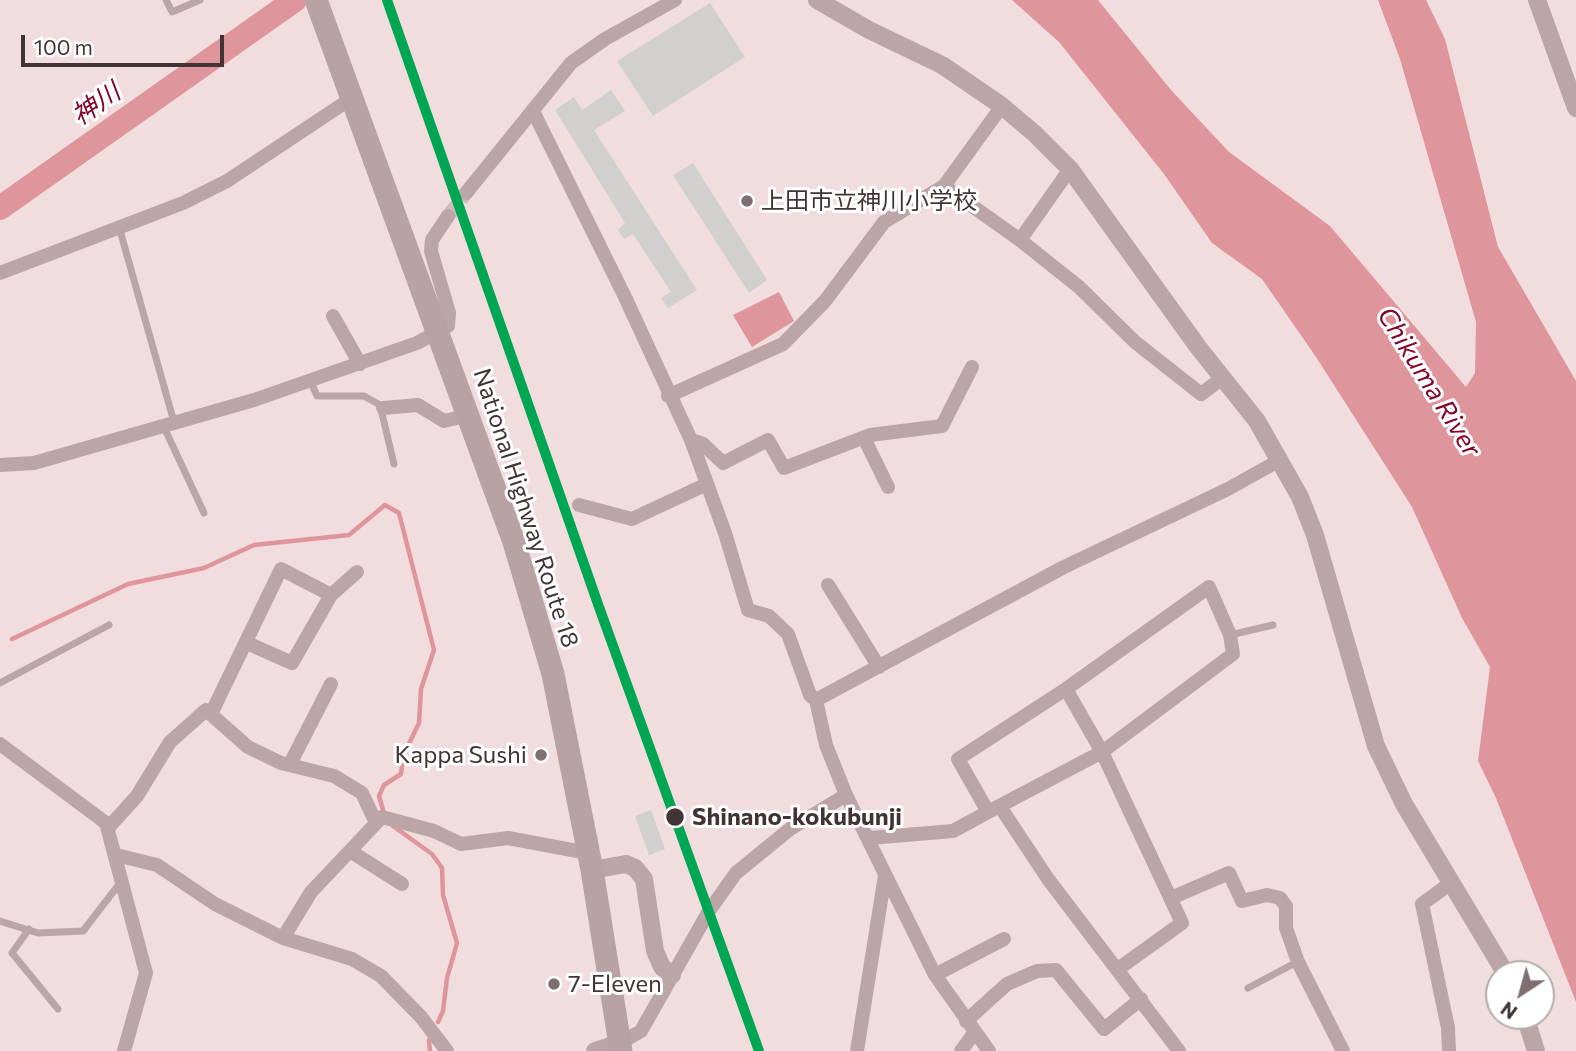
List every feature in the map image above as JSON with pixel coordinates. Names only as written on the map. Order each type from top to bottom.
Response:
[{"type":"highway","name":"National Highway Route 18","points":[[316,0],[514,542],[553,674],[590,862],[620,1047]]},
{"type":"street","points":[[466,193],[534,113],[571,62],[604,39],[675,0]]},
{"type":"street","points":[[817,0],[869,30],[942,65],[1002,106],[1070,169],[1198,347],[1224,377],[1280,460],[1315,535],[1376,746],[1404,804],[1498,960]]},
{"type":"street","points":[[1537,0],[1576,108]]},
{"type":"street","points":[[0,273],[183,202],[227,181],[349,92]]},
{"type":"street","points":[[668,396],[783,344],[825,301],[884,222],[944,186],[1002,106]]},
{"type":"street","points":[[534,113],[625,297],[668,396],[691,440],[748,610],[769,616],[788,634],[810,695],[816,700],[826,745],[846,795],[870,838],[935,975],[989,1051]]},
{"type":"street","points":[[1020,240],[1070,169]]},
{"type":"street","points":[[944,186],[1020,240],[1079,287],[1135,342],[1201,394],[1224,377]]},
{"type":"street","points":[[0,466],[34,463],[311,382],[417,343],[448,326],[449,313],[431,251],[432,240],[448,216]]},
{"type":"street","points":[[333,316],[360,363]]},
{"type":"street","points":[[691,440],[703,444],[723,463],[768,440],[784,468],[864,438],[942,426],[972,367]]},
{"type":"street","points":[[383,408],[418,405],[444,421],[469,415]]},
{"type":"street","points":[[864,438],[888,487]]},
{"type":"street","points":[[816,700],[1064,567],[1228,489],[1280,460]]},
{"type":"street","points":[[579,505],[632,519],[707,484]]},
{"type":"street","points":[[211,714],[281,569],[331,595]]},
{"type":"street","points":[[247,643],[292,663],[331,595],[357,572]]},
{"type":"street","points":[[828,585],[879,667]]},
{"type":"street","points":[[870,838],[953,831],[994,810],[1102,752],[1233,654],[1230,635],[1209,587],[1066,689],[958,759],[994,810],[1180,1051]]},
{"type":"street","points":[[290,764],[331,684]]},
{"type":"street","points":[[1066,689],[1102,752],[1182,923],[1118,969]]},
{"type":"street","points":[[108,828],[137,796],[170,742],[206,710],[248,747],[281,763],[334,776],[362,793],[376,823]]},
{"type":"street","points":[[0,744],[106,823],[146,973],[124,1051]]},
{"type":"street","points":[[595,1051],[620,1047],[641,1031],[709,911],[736,873],[790,829],[846,795]]},
{"type":"street","points":[[284,938],[311,892],[382,817],[408,823],[461,844],[508,838],[590,862],[626,864],[635,868],[644,879],[655,951],[662,967],[672,975]]},
{"type":"street","points":[[350,851],[402,884]]},
{"type":"street","points":[[116,855],[157,865],[215,904],[284,938],[352,959],[381,976],[414,1009],[447,1051]]},
{"type":"street","points":[[1171,898],[1228,873],[1242,901],[1267,895],[1280,898],[1286,906],[1286,928],[1298,962],[1343,1051]]},
{"type":"street","points":[[857,1051],[886,875]]},
{"type":"street","points":[[1449,1051],[1448,1028],[1422,904],[1452,882]]},
{"type":"street","points":[[935,975],[1004,939]]},
{"type":"street","points":[[961,1051],[970,1027],[1007,984],[1037,971],[1056,970],[1104,1029],[1141,999]]},
{"type":"street","points":[[1529,1030],[1536,1051]]},
{"type":"lane","points":[[166,0],[172,12],[200,0]]},
{"type":"lane","points":[[119,227],[169,424],[204,513]]},
{"type":"lane","points":[[311,382],[317,396],[364,396],[383,408],[394,464]]},
{"type":"lane","points":[[0,683],[109,625]]},
{"type":"lane","points":[[1230,635],[1273,625]]},
{"type":"lane","points":[[0,921],[60,934],[83,931],[122,880]]},
{"type":"lane","points":[[29,929],[12,953],[58,1009]]},
{"type":"lane","points":[[1248,988],[1298,962]]},
{"type":"water","name":"Chikuma River","points":[[1012,0],[1098,0],[1171,90],[1229,152],[1330,226],[1466,387],[1475,373],[1476,322],[1400,59],[1378,0],[1426,0],[1445,39],[1498,247],[1576,381],[1576,1002],[1496,798],[1478,761],[1490,667],[1462,618],[1412,507],[1316,357],[1262,279],[1212,243],[1164,174],[1059,42]]},
{"type":"water","points":[[779,292],[794,321],[752,347],[733,315]]},
{"type":"building","points":[[710,3],[745,57],[653,116],[617,61]]},
{"type":"building","points":[[611,90],[625,111],[594,130],[697,290],[668,308],[661,298],[671,292],[633,234],[624,239],[618,230],[625,223],[555,110],[574,97],[582,110]]},
{"type":"building","points":[[693,163],[767,280],[749,293],[673,175]]},
{"type":"building","points":[[651,810],[665,849],[649,855],[635,816]]},
{"type":"waterway","name":"神川","points":[[0,208],[295,0]]},
{"type":"waterway","points":[[12,639],[128,584],[204,568],[254,545],[349,535],[385,505],[399,513],[434,650],[421,689],[419,723],[403,756],[401,774],[384,785],[379,796],[384,813]]},
{"type":"waterway","points":[[393,826],[432,854],[442,868],[443,895],[457,943],[447,978],[443,1011],[438,1022]]},
{"type":"waterway","points":[[429,1040],[430,1051]]},
{"type":"tunnel","points":[[448,216],[466,193]]},
{"type":"transit line","points":[[387,0],[599,607],[759,1051]]},
{"type":"place","name":"上田市立神川小学校","points":[[747,201]]},
{"type":"place","name":"Kappa Sushi","points":[[541,755]]},
{"type":"place","name":"Shinano-kokubunji","points":[[675,817]]},
{"type":"place","name":"7-Eleven","points":[[554,984]]}]
